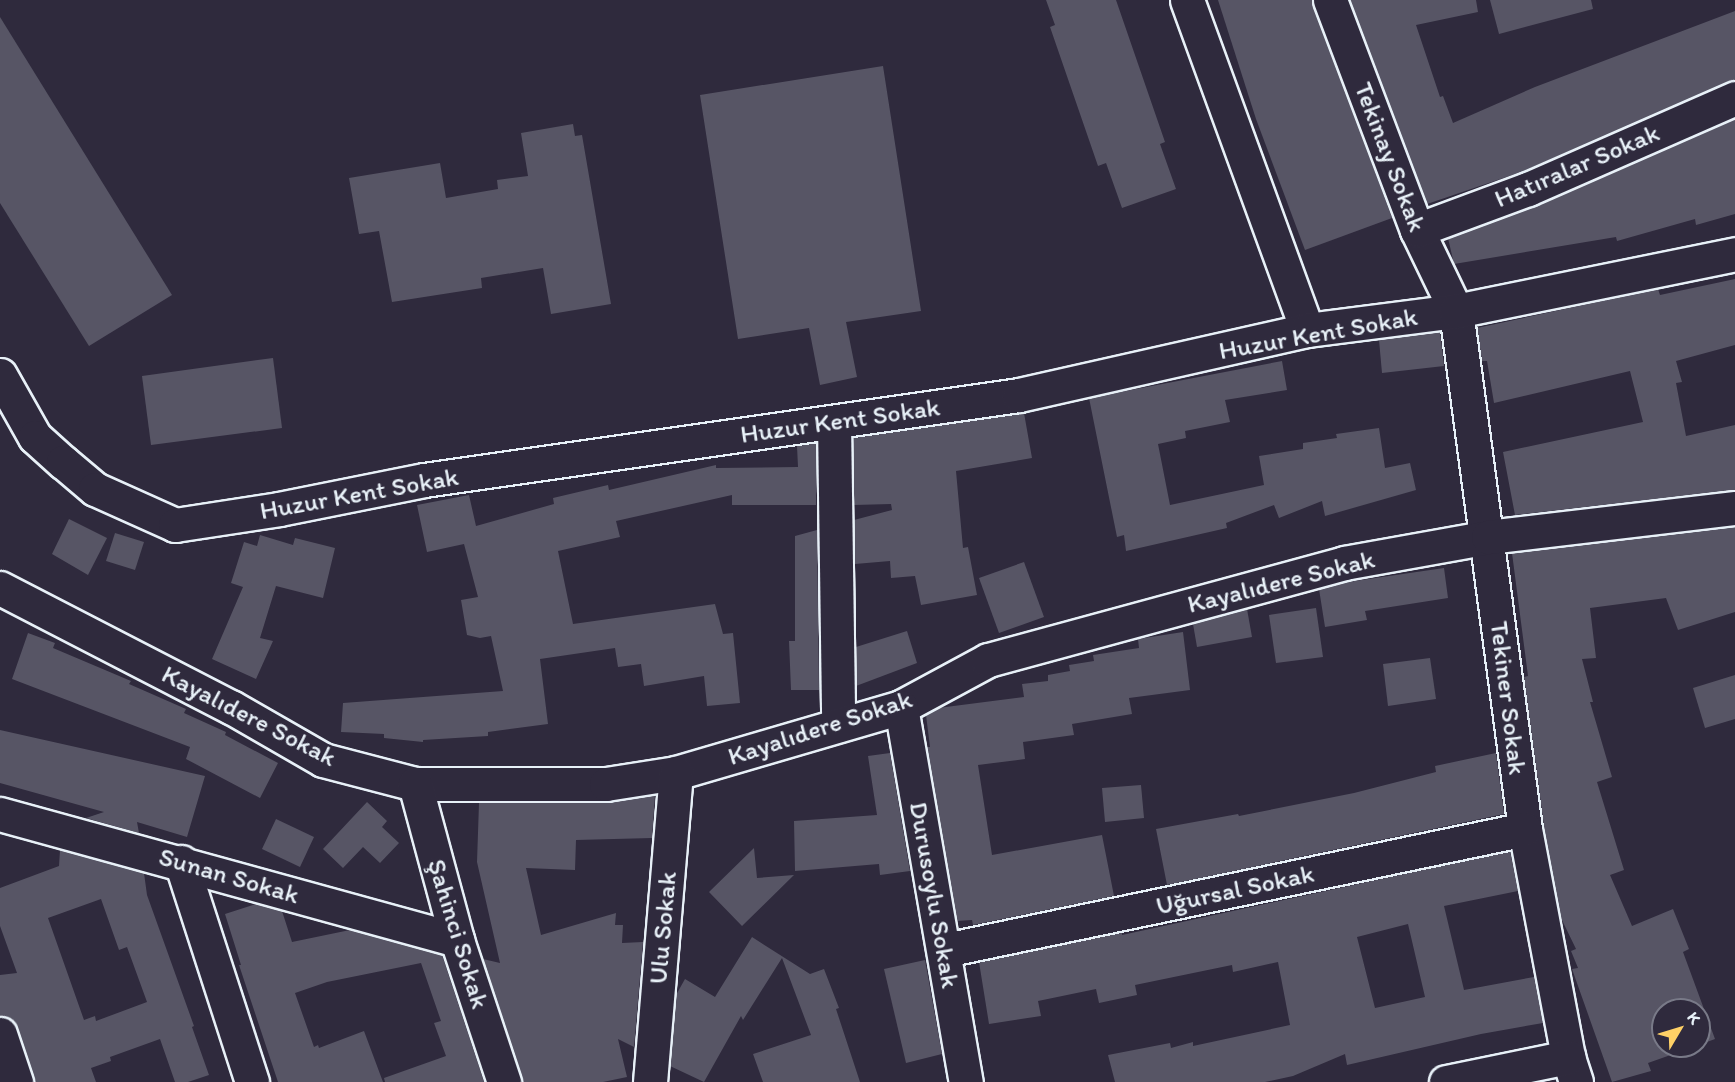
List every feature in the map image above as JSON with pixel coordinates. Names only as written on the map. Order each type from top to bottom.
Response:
[{"type":"street","points":[[1187,0],[1307,330]]},
{"type":"street","name":"Tekinay Sokak","points":[[1330,0],[1417,230],[1456,311]]},
{"type":"street","name":"Hatıralar Sokak","points":[[1417,230],[1528,189],[1735,98]]},
{"type":"street","name":"Huzur Kent Sokak","points":[[0,375],[35,437],[63,462],[95,489],[175,525],[279,509],[424,480],[1019,395],[1307,330],[1456,311],[1735,254]]},
{"type":"street","name":"Tekiner Sokak","points":[[1456,311],[1488,537],[1525,829],[1572,1070]]},
{"type":"street","points":[[834,422],[838,725]]},
{"type":"street","name":"Kayalıdere Sokak","points":[[0,588],[231,707],[323,760],[415,784],[606,784],[676,773],[901,707],[988,660],[1344,563],[1488,537],[1735,508]]},
{"type":"street","name":"Durusoylu Sokak","points":[[901,707],[945,950],[966,1082]]},
{"type":"street","name":"Ulu Sokak","points":[[650,1082],[676,773]]},
{"type":"street","name":"Şahinci Sokak","points":[[415,784],[457,940],[504,1082]]},
{"type":"street","name":"Sunan Sokak","points":[[0,814],[181,862],[457,940]]},
{"type":"street","name":"Uğursal Sokak","points":[[945,950],[1525,829]]},
{"type":"street","points":[[181,862],[252,1082]]},
{"type":"street","points":[[0,1034],[16,1082]]},
{"type":"street","points":[[1446,1082],[1572,1070]]},
{"type":"building","points":[[1046,0],[1116,0],[1165,142],[1160,144],[1176,189],[1122,208],[1106,163],[1098,166],[1050,27],[1055,25]]},
{"type":"building","points":[[1218,0],[1312,0],[1392,218],[1305,250],[1256,119]]},
{"type":"building","points":[[1350,0],[1476,0],[1478,12],[1416,25],[1440,97],[1443,96],[1453,123],[1535,87],[1735,11],[1735,80],[1521,172],[1427,204]]},
{"type":"building","points":[[1490,0],[1591,0],[1593,9],[1499,34]]},
{"type":"building","points":[[0,17],[172,295],[89,346],[0,203]]},
{"type":"building","points":[[883,66],[921,311],[846,322],[857,377],[820,385],[809,328],[738,339],[700,95]]},
{"type":"building","points":[[1735,118],[1735,214],[1696,225],[1695,219],[1617,241],[1616,237],[1454,264],[1448,238],[1535,206]]},
{"type":"building","points":[[573,124],[575,136],[582,135],[611,304],[551,314],[543,268],[481,278],[482,288],[392,302],[379,231],[359,234],[349,178],[440,163],[446,198],[498,189],[497,180],[528,176],[521,133]]},
{"type":"building","points":[[1735,279],[1735,345],[1676,361],[1682,382],[1676,383],[1686,436],[1735,425],[1735,490],[1515,515],[1503,452],[1643,422],[1630,371],[1494,403],[1487,361],[1482,361],[1477,328],[1658,289],[1660,295]]},
{"type":"building","points":[[1440,332],[1444,366],[1382,373],[1379,340]]},
{"type":"building","points":[[273,358],[282,428],[151,445],[142,376]]},
{"type":"building","points":[[1282,361],[1287,390],[1225,400],[1230,422],[1185,431],[1186,438],[1158,444],[1170,505],[1264,485],[1259,456],[1303,449],[1303,443],[1337,438],[1336,434],[1379,428],[1385,468],[1410,463],[1416,490],[1325,516],[1322,501],[1279,518],[1274,505],[1226,523],[1227,528],[1126,551],[1124,535],[1117,537],[1089,398]]},
{"type":"building","points":[[1024,413],[1032,458],[956,471],[963,548],[968,547],[977,595],[921,605],[915,576],[891,578],[890,561],[855,564],[854,520],[892,510],[891,504],[854,505],[853,438]]},
{"type":"building","points":[[816,443],[816,505],[732,505],[732,495],[616,521],[620,537],[558,551],[573,624],[715,604],[723,634],[733,633],[740,703],[707,706],[704,676],[644,686],[641,664],[618,667],[615,648],[540,659],[548,724],[488,732],[488,736],[423,740],[423,742],[384,738],[384,734],[341,732],[343,703],[503,691],[491,636],[480,638],[467,635],[461,600],[478,597],[464,544],[427,552],[417,505],[469,495],[476,526],[554,504],[553,498],[608,485],[609,490],[716,465],[716,468],[798,467],[797,446]]},
{"type":"building","points":[[69,519],[107,538],[88,575],[52,554]]},
{"type":"building","points":[[1735,527],[1735,612],[1678,630],[1666,598],[1590,608],[1596,658],[1582,659],[1593,702],[1590,702],[1612,777],[1597,782],[1624,870],[1610,875],[1632,926],[1673,909],[1689,949],[1683,952],[1700,998],[1651,998],[1651,1058],[1662,1058],[1648,1063],[1651,1071],[1612,1082],[1572,969],[1578,968],[1571,951],[1576,949],[1560,916],[1544,826],[1524,677],[1528,676],[1512,553]]},
{"type":"building","points":[[817,530],[819,690],[791,690],[789,641],[795,641],[795,536]]},
{"type":"building","points":[[115,533],[144,542],[135,570],[106,561]]},
{"type":"building","points":[[260,535],[293,545],[295,538],[335,548],[323,598],[276,586],[260,638],[273,641],[256,679],[212,659],[243,587],[231,583],[244,542],[257,546]]},
{"type":"building","points":[[1024,562],[1044,617],[999,633],[979,578]]},
{"type":"building","points":[[1444,568],[1448,598],[1365,611],[1367,620],[1325,627],[1319,589],[1341,583]]},
{"type":"building","points":[[1316,608],[1323,657],[1276,663],[1269,615]]},
{"type":"building","points":[[1247,609],[1252,637],[1197,647],[1193,624]]},
{"type":"building","points":[[907,631],[917,663],[856,686],[856,647]]},
{"type":"building","points":[[1183,632],[1190,690],[1129,698],[1132,714],[1072,724],[1074,735],[1023,742],[1025,759],[978,765],[992,855],[1102,835],[1114,896],[973,925],[972,920],[957,921],[927,747],[930,747],[926,715],[938,708],[1024,697],[1022,684],[1048,681],[1048,675],[1070,671],[1069,665],[1094,661],[1093,655],[1139,648],[1138,639]]},
{"type":"building","points":[[28,633],[55,643],[53,648],[131,681],[129,684],[186,709],[184,713],[226,732],[225,735],[278,763],[260,798],[186,759],[190,747],[12,679]]},
{"type":"building","points":[[1430,658],[1436,699],[1388,706],[1383,664]]},
{"type":"building","points":[[1735,675],[1735,719],[1705,728],[1693,688]]},
{"type":"building","points":[[0,730],[205,776],[187,837],[137,822],[139,833],[86,818],[104,812],[0,783]]},
{"type":"building","points":[[890,753],[910,871],[880,875],[879,864],[795,871],[794,821],[877,815],[868,756]]},
{"type":"building","points":[[1496,753],[1504,814],[1167,885],[1156,829],[1238,814],[1239,816],[1354,793],[1436,772],[1435,766]]},
{"type":"building","points":[[1141,785],[1144,818],[1105,822],[1102,788]]},
{"type":"building","points":[[655,795],[652,838],[576,840],[575,870],[526,868],[541,935],[616,913],[615,925],[623,925],[622,943],[643,942],[634,1047],[618,1039],[627,1077],[603,1082],[522,1082],[483,959],[500,963],[477,862],[479,803],[606,803]]},
{"type":"building","points":[[367,802],[387,821],[382,827],[399,843],[380,863],[363,847],[343,868],[323,849]]},
{"type":"building","points":[[276,819],[314,837],[300,867],[262,849]]},
{"type":"building","points":[[754,848],[757,878],[794,875],[742,926],[709,892]]},
{"type":"building","points":[[60,850],[144,873],[147,895],[209,1075],[188,1082],[175,1082],[160,1039],[110,1057],[111,1061],[91,1068],[96,1082],[34,1082],[18,1028],[12,1020],[0,1016],[0,975],[17,973],[0,926],[0,888],[59,866]],"holes":[[[101,899],[119,950],[127,947],[147,1002],[96,1021],[95,1016],[84,1020],[48,918]]]},
{"type":"building","points":[[1510,851],[1518,891],[1444,906],[1464,990],[1534,977],[1543,1023],[1481,1034],[1347,1065],[1345,1054],[1293,1076],[1265,1082],[1115,1082],[1108,1055],[1170,1043],[1171,1048],[1193,1042],[1193,1046],[1290,1025],[1278,962],[1233,972],[1232,965],[1135,985],[1137,995],[1099,1003],[1096,989],[1038,1001],[1041,1016],[989,1024],[979,962],[1122,932],[1122,935]],"holes":[[[1408,924],[1425,997],[1375,1008],[1357,937]]]},
{"type":"building","points":[[256,904],[282,911],[292,942],[350,930],[442,955],[484,1082],[385,1082],[384,1078],[446,1056],[434,1023],[441,1021],[421,963],[327,982],[295,993],[314,1047],[318,1045],[319,1048],[364,1031],[383,1082],[278,1082],[239,965],[241,965],[225,914]]},
{"type":"building","points":[[752,937],[810,974],[824,969],[839,1008],[836,1009],[860,1082],[763,1082],[753,1054],[811,1035],[782,958],[743,1020],[741,1016],[704,1082],[670,1066],[676,995],[685,979],[715,997]]},
{"type":"building","points":[[925,960],[942,1054],[906,1063],[884,969]]},
{"type":"building","points":[[1711,1028],[1715,1039],[1711,1040]]}]
